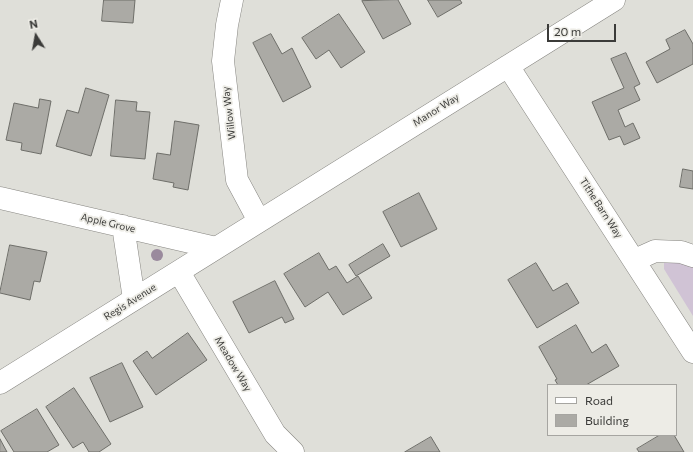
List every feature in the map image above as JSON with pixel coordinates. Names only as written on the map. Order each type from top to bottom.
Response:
[{"type":"street","name":"Willow Way","points":[[232,0],[227,25],[223,61],[235,165],[237,180],[259,221]]},
{"type":"street","name":"Manor Way","points":[[259,221],[614,0]]},
{"type":"street","name":"Tithe Barn Way","points":[[508,66],[635,260],[693,352]]},
{"type":"street","name":"Apple Grove","points":[[0,198],[216,248]]},
{"type":"street","name":"Regis Avenue","points":[[0,383],[259,221]]},
{"type":"street","points":[[123,226],[134,299]]},
{"type":"street","points":[[635,260],[655,251],[681,252],[693,256]]},
{"type":"street","name":"Meadow Way","points":[[179,272],[275,434],[293,452]]},
{"type":"shaded area","points":[[664,260],[693,264],[693,316],[664,269]]},
{"type":"building","points":[[104,0],[135,0],[133,23],[102,21]]},
{"type":"building","points":[[398,0],[411,24],[383,39],[362,1]]},
{"type":"building","points":[[428,0],[460,0],[462,3],[438,17]]},
{"type":"building","points":[[339,14],[365,52],[341,68],[329,50],[316,59],[302,38]]},
{"type":"building","points":[[685,30],[693,44],[693,64],[657,83],[646,62],[670,49],[666,40]]},
{"type":"building","points":[[271,34],[282,54],[292,48],[311,87],[283,102],[253,43]]},
{"type":"building","points":[[626,53],[640,84],[634,87],[640,100],[618,110],[625,127],[633,123],[640,138],[624,145],[620,136],[609,140],[592,102],[624,88],[611,59]]},
{"type":"building","points":[[86,88],[109,95],[91,156],[56,146],[67,110],[78,113]]},
{"type":"building","points":[[40,99],[51,101],[41,154],[21,150],[22,143],[6,140],[14,103],[38,108]]},
{"type":"building","points":[[116,100],[137,102],[136,111],[150,112],[145,159],[111,156]]},
{"type":"building","points":[[175,121],[199,125],[188,190],[173,187],[174,183],[153,179],[157,153],[170,155]]},
{"type":"building","points":[[683,169],[693,171],[693,189],[680,187]]},
{"type":"building","points":[[419,193],[437,229],[401,247],[383,212]]},
{"type":"building","points":[[383,244],[390,256],[356,276],[349,265]]},
{"type":"building","points":[[10,245],[47,252],[40,282],[34,281],[30,300],[0,293]]},
{"type":"building","points":[[319,253],[329,270],[336,266],[347,283],[358,276],[372,298],[343,315],[328,292],[305,307],[284,274]]},
{"type":"building","points":[[536,263],[553,291],[567,283],[579,303],[537,328],[508,280]]},
{"type":"building","points":[[275,281],[294,319],[285,323],[282,317],[249,333],[233,302]]},
{"type":"building","points":[[576,325],[592,353],[606,344],[619,366],[588,384],[557,384],[555,380],[557,379],[539,347]]},
{"type":"building","points":[[188,333],[207,360],[156,395],[133,361],[147,351],[152,358]]},
{"type":"building","points":[[122,363],[143,407],[110,422],[90,378]]},
{"type":"building","points":[[74,388],[111,444],[99,452],[89,452],[83,442],[73,448],[46,407]]},
{"type":"building","points":[[37,409],[59,445],[47,452],[14,452],[1,431]]},
{"type":"building","points":[[658,436],[675,436],[684,452],[639,452],[637,449]]},
{"type":"building","points":[[431,437],[440,452],[405,452]]},
{"type":"building","points":[[0,439],[7,452],[0,452]]}]
